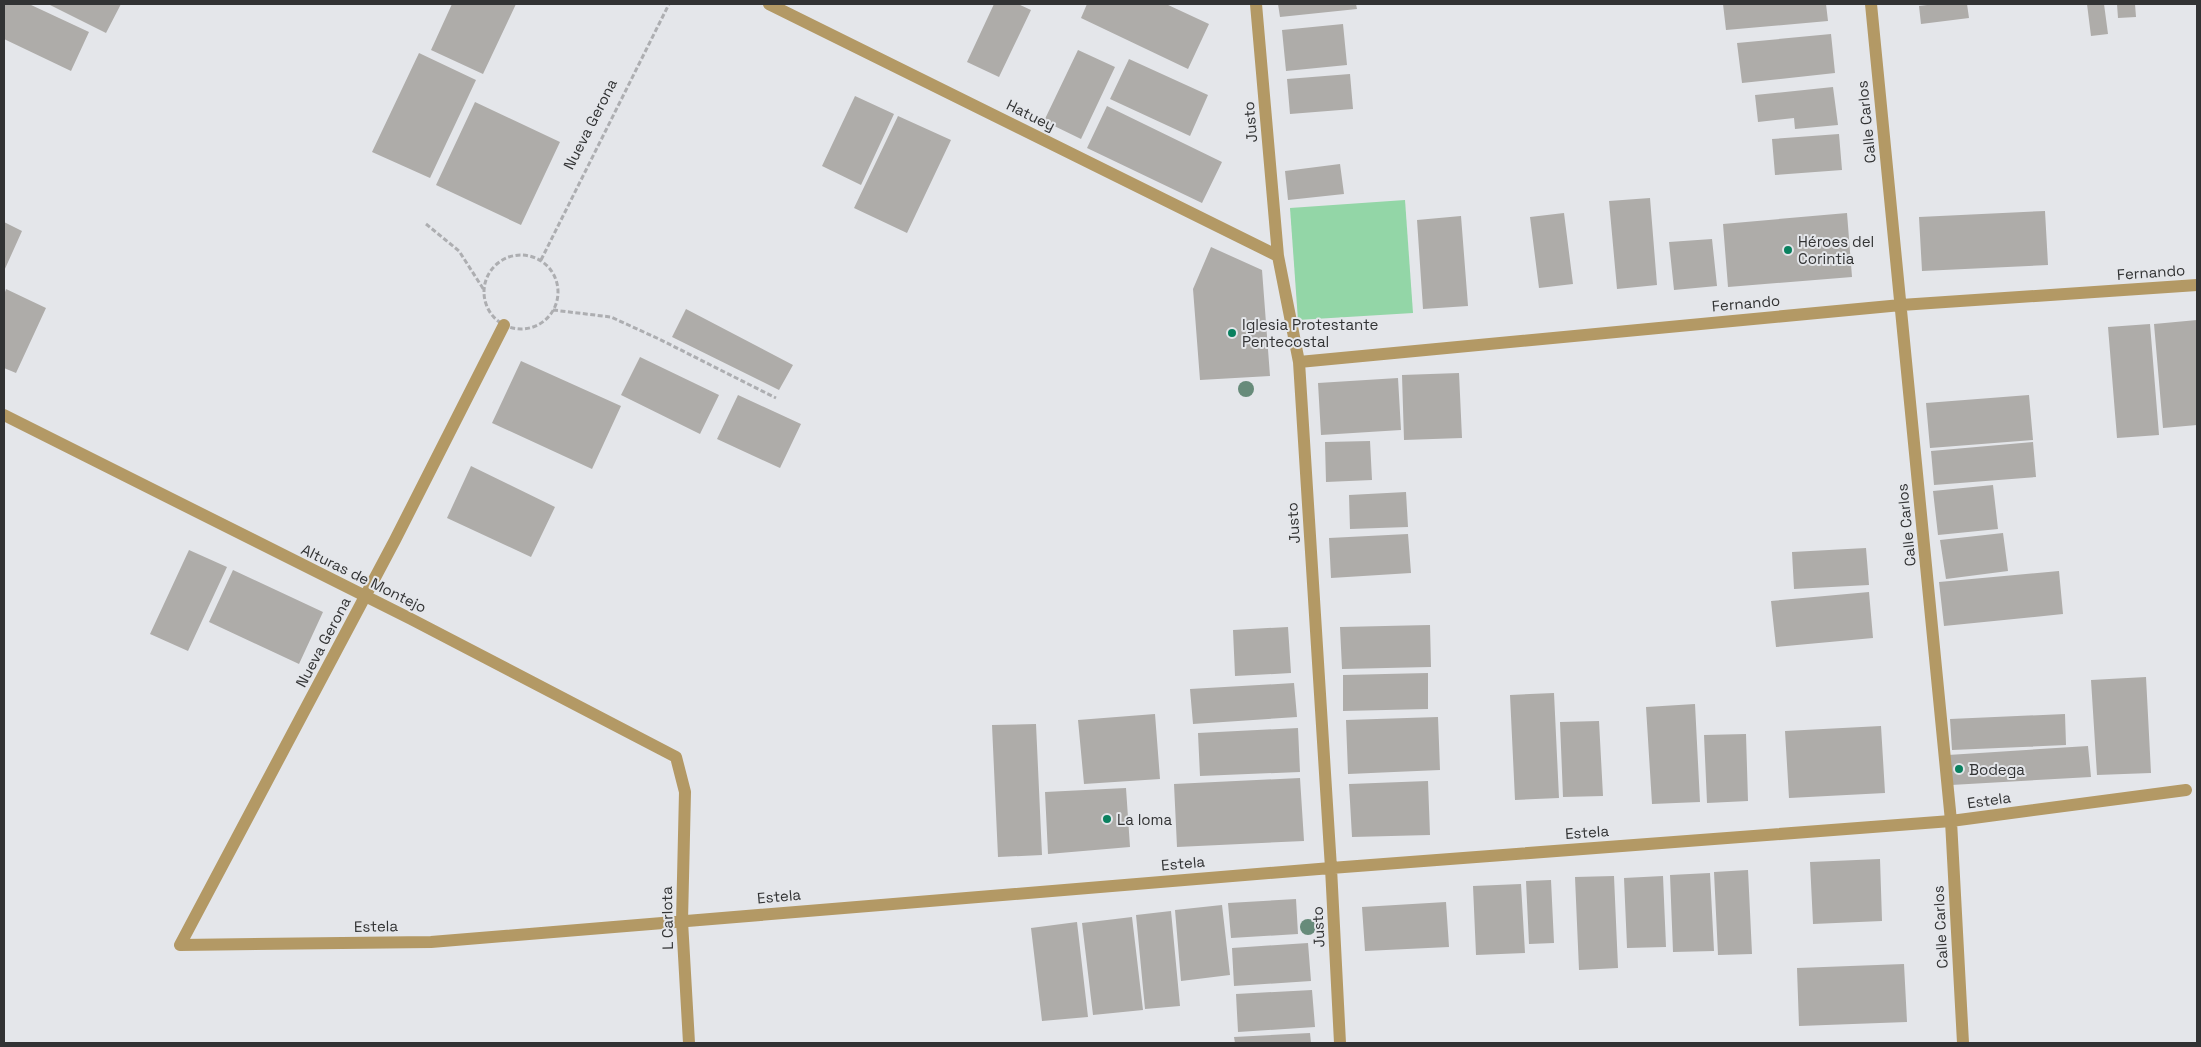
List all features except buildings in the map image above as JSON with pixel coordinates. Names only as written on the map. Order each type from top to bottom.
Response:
[{"type":"street","name":"Hatuey","points":[[769,4],[1278,256]]},
{"type":"street","name":"Justo","points":[[1256,4],[1278,256],[1299,362],[1332,868],[1340,1043]]},
{"type":"street","name":"Calle Carlos","points":[[1871,4],[1951,821],[1963,1043]]},
{"type":"street","name":"Fernando","points":[[1299,362],[1901,305],[2197,285]]},
{"type":"street","name":"Nueva Gerona","points":[[180,945],[365,597],[504,325]]},
{"type":"street","name":"Alturas de Montejo","points":[[4,415],[365,597],[676,757],[685,792]]},
{"type":"street","name":"Estela","points":[[180,945],[431,942],[1332,868],[1951,821],[2186,790]]},
{"type":"street","name":"L Carlota","points":[[685,792],[682,921],[689,1043]]},
{"type":"path","name":"Nueva Gerona","points":[[541,260],[669,4]]},
{"type":"path","points":[[426,224],[459,252],[484,291]]},
{"type":"path","points":[[524,254],[541,260],[553,272],[558,287],[557,304],[548,318],[535,327],[519,330],[504,325],[490,314],[484,298],[485,281],[493,267],[507,257],[524,254]]},
{"type":"path","points":[[553,310],[611,318],[659,339],[776,398]]},
{"type":"green space","points":[[1405,200],[1413,313],[1298,320],[1290,208]]},
{"type":"place","name":"Héroes del Corintia","points":[[1788,250]]},
{"type":"place","name":"Iglesia Protestante Pentecostal","points":[[1232,333]]},
{"type":"place","name":"Bodega","points":[[1959,769]]},
{"type":"place","name":"La loma","points":[[1107,819]]}]
